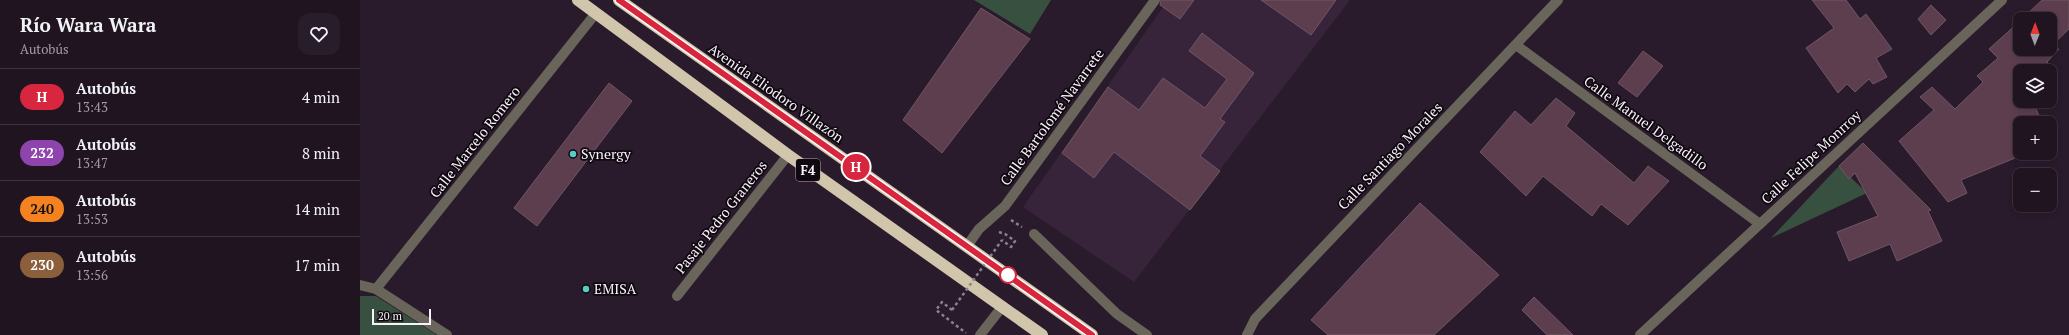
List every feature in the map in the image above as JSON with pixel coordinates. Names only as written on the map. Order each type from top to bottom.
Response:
[{"type":"highway","name":"F4","points":[[578,0],[788,155],[1042,335]]},
{"type":"highway","name":"Avenida Eliodoro Villazón","points":[[619,0],[1092,335]]},
{"type":"street","name":"Calle Bartolomé Navarrete","points":[[967,246],[979,229],[1005,206],[1155,0]]},
{"type":"street","name":"Calle Santiago Morales","points":[[1247,335],[1255,319],[1558,0]]},
{"type":"street","name":"Calle Felipe Monrroy","points":[[1640,335],[2002,0]]},
{"type":"street","name":"Calle Marcelo Romero","points":[[376,289],[596,13]]},
{"type":"street","name":"Calle Manuel Delgadillo","points":[[1516,44],[1760,224]]},
{"type":"street","name":"Pasaje Pedro Graneros","points":[[677,296],[788,155]]},
{"type":"street","points":[[1034,234],[1117,314],[1148,335]]},
{"type":"street","points":[[360,285],[376,289],[447,335]]},
{"type":"street","points":[[980,335],[1002,307]]},
{"type":"path","points":[[998,212],[1034,234]]},
{"type":"path","points":[[968,335],[936,310],[942,302],[952,310],[1002,240],[1011,247],[1015,241],[1006,234]]},
{"type":"shaded area","points":[[1168,0],[1350,0],[1134,282],[1023,207]]},
{"type":"green space","points":[[974,0],[1051,0],[1030,34]]},
{"type":"green space","points":[[1839,166],[1867,193],[1771,238]]},
{"type":"green space","points":[[360,296],[376,296],[437,335],[360,335]]},
{"type":"building","points":[[1161,0],[1194,0],[1180,19],[1160,5]]},
{"type":"building","points":[[1261,0],[1336,0],[1311,35]]},
{"type":"building","points":[[1812,0],[1846,0],[1860,19],[1866,14],[1892,49],[1876,58],[1887,77],[1873,84],[1869,79],[1855,92],[1847,84],[1838,93],[1806,48],[1834,28]]},
{"type":"building","points":[[2042,0],[2069,0],[2069,29],[2057,40],[2057,12],[2029,12]]},
{"type":"building","points":[[1931,5],[1946,20],[1931,35],[1918,19]]},
{"type":"building","points":[[981,8],[1030,39],[942,153],[903,120]]},
{"type":"building","points":[[2013,27],[2013,56],[2053,56],[2047,62],[2049,64],[2013,64],[2013,108],[2036,108],[2039,116],[2013,116],[2013,159],[1961,180],[1967,193],[1948,202],[1899,141],[1934,110],[1920,97],[1932,87],[1955,109],[1983,82],[1977,76],[1998,58],[1989,49]]},
{"type":"building","points":[[1202,33],[1254,73],[1220,119],[1225,122],[1200,156],[1220,171],[1190,210],[1114,152],[1094,178],[1062,153],[1108,87],[1139,110],[1163,78],[1205,108],[1227,79],[1189,51]]},
{"type":"building","points":[[1643,51],[1663,66],[1637,97],[1618,83]]},
{"type":"building","name":"Synergy","points":[[609,83],[632,101],[537,226],[514,208]]},
{"type":"building","points":[[1556,98],[1575,113],[1566,126],[1634,183],[1648,166],[1669,181],[1628,225],[1601,204],[1592,216],[1543,176],[1526,196],[1480,152],[1515,111],[1531,125]]},
{"type":"building","points":[[1863,143],[1931,210],[1928,211],[1942,241],[1897,261],[1890,244],[1849,261],[1837,232],[1878,216],[1855,173],[1849,179],[1839,166]]},
{"type":"building","points":[[1420,203],[1499,275],[1434,335],[1328,335],[1311,320]]},
{"type":"building","points":[[1534,297],[1573,335],[1547,335],[1522,310]]},
{"type":"bus line","name":"H","points":[[619,0],[1092,335]]},
{"type":"place","name":"Synergy","points":[[573,154]]},
{"type":"place","name":"EMISA","points":[[586,289]]}]
